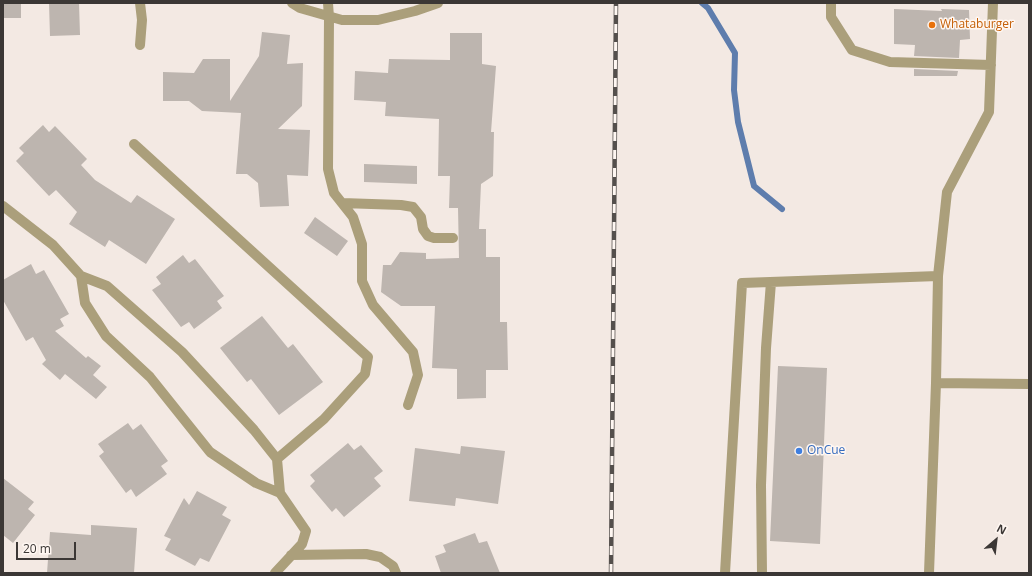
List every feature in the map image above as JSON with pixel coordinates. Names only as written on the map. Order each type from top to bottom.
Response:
[{"type":"lane","points":[[140,3],[142,20],[140,45]]},
{"type":"lane","points":[[292,3],[300,8],[342,20],[378,20],[415,11],[438,3]]},
{"type":"lane","points":[[328,3],[328,168],[334,193],[353,217],[362,244],[362,281],[373,305],[413,352],[418,375],[408,405]]},
{"type":"lane","points":[[831,3],[831,17],[852,50],[890,62],[991,65]]},
{"type":"lane","points":[[929,573],[936,383],[938,276],[947,192],[989,112],[993,3]]},
{"type":"lane","points":[[134,144],[368,356],[365,374],[324,419],[277,459]]},
{"type":"lane","points":[[342,203],[401,205],[413,207],[421,217],[423,229],[428,236],[434,238],[453,238]]},
{"type":"lane","points":[[3,206],[52,245],[81,276],[107,286],[182,352],[254,430],[277,459],[280,494],[306,531],[302,544],[275,573]]},
{"type":"lane","points":[[81,276],[85,303],[106,336],[150,378],[210,452],[256,483],[280,494]]},
{"type":"lane","points":[[725,573],[742,283],[938,276]]},
{"type":"lane","points":[[762,573],[760,485],[766,348],[771,282]]},
{"type":"lane","points":[[936,383],[1029,384]]},
{"type":"lane","points":[[291,556],[366,554],[380,557],[393,566],[396,573]]},
{"type":"building","points":[[3,3],[21,3],[21,18],[3,18]]},
{"type":"building","points":[[49,3],[79,3],[80,35],[50,36]]},
{"type":"building","name":"Whataburger","points":[[894,9],[942,11],[941,9],[969,10],[970,39],[960,40],[959,58],[914,56],[915,45],[894,44]]},
{"type":"building","points":[[262,32],[290,35],[287,64],[303,63],[302,106],[278,129],[310,130],[308,176],[287,175],[289,206],[260,207],[258,183],[247,174],[236,174],[241,113],[202,111],[189,101],[163,101],[163,72],[194,73],[203,59],[230,59],[230,101],[259,56]]},
{"type":"building","points":[[450,33],[482,33],[482,64],[496,66],[491,132],[494,132],[493,176],[481,184],[479,229],[486,229],[486,257],[500,257],[500,322],[507,322],[508,370],[486,370],[486,398],[457,399],[457,369],[432,368],[435,306],[401,306],[381,292],[383,265],[391,265],[400,252],[426,253],[426,259],[459,258],[458,208],[449,208],[450,176],[438,176],[439,119],[385,116],[386,102],[354,100],[355,71],[388,73],[389,59],[450,60]]},
{"type":"building","points":[[914,69],[958,71],[957,76],[914,76]]},
{"type":"building","points":[[43,125],[49,132],[55,126],[87,159],[81,165],[95,180],[131,203],[137,195],[175,219],[146,264],[109,240],[105,247],[69,224],[77,212],[56,190],[49,196],[16,161],[24,153],[19,148]]},
{"type":"building","points":[[364,164],[417,166],[417,184],[364,182]]},
{"type":"building","points":[[315,217],[348,241],[337,256],[304,233]]},
{"type":"building","points":[[183,255],[189,263],[195,259],[224,296],[217,301],[222,308],[194,329],[189,322],[181,327],[152,290],[161,284],[156,277]]},
{"type":"building","points":[[31,264],[36,274],[44,270],[69,314],[60,319],[64,326],[55,331],[86,358],[88,356],[101,366],[93,375],[107,387],[96,399],[65,374],[60,380],[42,364],[46,360],[33,337],[26,341],[3,300],[3,280]]},
{"type":"building","points":[[262,316],[288,348],[293,344],[323,382],[279,415],[251,379],[247,382],[220,348]]},
{"type":"building","name":"OnCue","points":[[778,366],[827,368],[820,544],[770,541]]},
{"type":"building","points":[[128,423],[133,430],[141,424],[168,461],[161,466],[167,474],[136,497],[131,489],[126,493],[99,456],[104,452],[98,444]]},
{"type":"building","points":[[348,443],[354,450],[361,445],[383,471],[374,478],[381,486],[344,517],[336,508],[332,512],[310,486],[315,481],[310,475]]},
{"type":"building","points":[[461,446],[505,451],[498,504],[456,498],[455,506],[409,501],[415,448],[460,454]]},
{"type":"building","points":[[3,478],[34,502],[28,509],[35,515],[13,543],[3,535]]},
{"type":"building","points":[[197,491],[227,507],[222,515],[231,520],[209,562],[200,558],[195,566],[165,550],[171,539],[164,536],[184,498],[189,505]]},
{"type":"building","points":[[91,525],[137,528],[134,573],[47,573],[50,532],[91,535]]},
{"type":"building","points":[[475,533],[479,543],[487,541],[500,573],[441,573],[435,556],[446,552],[443,545]]},
{"type":"waterway","points":[[702,3],[708,8],[735,53],[734,90],[738,122],[754,186],[782,209]]},
{"type":"railway","points":[[611,573],[616,3]]},
{"type":"place","name":"Whataburger","points":[[932,25]]},
{"type":"place","name":"OnCue","points":[[799,451]]}]
